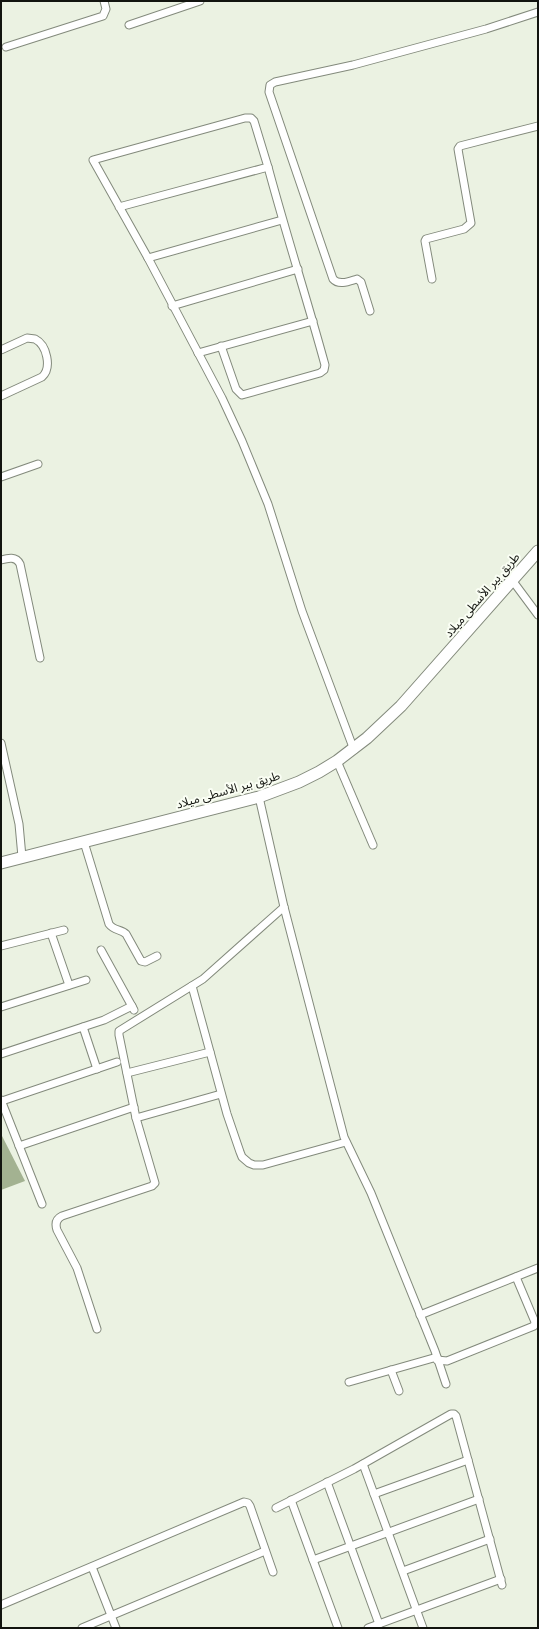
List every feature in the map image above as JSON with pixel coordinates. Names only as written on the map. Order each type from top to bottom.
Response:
[{"type":"main road","name":"طريق بير الأسطى ميلاد","points":[[1,863],[259,798],[299,782],[337,761],[354,750],[401,706],[538,551]]},
{"type":"street","points":[[6,47],[103,16],[106,9],[104,1]]},
{"type":"street","points":[[129,25],[184,4],[200,1]]},
{"type":"street","points":[[370,312],[361,282],[358,279],[340,283],[335,282],[334,280],[269,92],[270,85],[275,82],[353,65],[486,29],[538,12]]},
{"type":"street","points":[[221,346],[236,389],[242,395],[323,371],[324,365],[298,269],[282,220],[254,121],[251,118],[245,118],[93,160],[118,207],[148,258],[172,306],[222,398],[260,482],[302,611],[354,750]]},
{"type":"street","points":[[432,279],[424,241],[426,239],[464,229],[471,223],[458,155],[458,149],[460,146],[538,126]]},
{"type":"street","points":[[118,207],[268,167]]},
{"type":"street","points":[[148,258],[282,220]]},
{"type":"street","points":[[172,306],[298,269]]},
{"type":"street","points":[[198,353],[312,320]]},
{"type":"street","points":[[1,350],[27,338],[35,339],[42,346],[47,365],[46,372],[42,377],[1,396]]},
{"type":"street","points":[[1,477],[38,464]]},
{"type":"street","points":[[1,560],[13,558],[20,564],[40,658]]},
{"type":"street","points":[[512,580],[538,615]]},
{"type":"street","points":[[1,743],[20,824],[22,857]]},
{"type":"street","points":[[337,761],[373,845]]},
{"type":"street","points":[[259,798],[284,908],[346,1142],[371,1193],[446,1384]]},
{"type":"street","points":[[84,842],[104,909],[111,926],[126,934],[141,961],[145,962],[157,956]]},
{"type":"street","points":[[97,1329],[77,1268],[57,1230],[56,1224],[62,1216],[154,1184],[155,1180],[136,1118],[119,1035],[121,1029],[192,986],[229,957],[284,908]]},
{"type":"street","points":[[1,946],[64,930]]},
{"type":"street","points":[[51,933],[69,985]]},
{"type":"street","points":[[1,1054],[133,1009],[102,950]]},
{"type":"street","points":[[1,1007],[86,980]]},
{"type":"street","points":[[192,986],[221,1094],[242,1157],[254,1165],[263,1165],[346,1142]]},
{"type":"street","points":[[83,1027],[96,1069]]},
{"type":"street","points":[[127,1073],[210,1052]]},
{"type":"street","points":[[42,1204],[1,1100],[117,1062]]},
{"type":"street","points":[[136,1118],[221,1094]]},
{"type":"street","points":[[19,1146],[134,1108]]},
{"type":"street","points":[[420,1315],[538,1268]]},
{"type":"street","points":[[349,1382],[390,1370],[437,1359],[447,1361],[534,1326],[535,1322],[516,1276]]},
{"type":"street","points":[[390,1370],[399,1391]]},
{"type":"street","points":[[276,1508],[363,1464],[453,1413],[456,1416],[502,1582],[368,1628]]},
{"type":"street","points":[[374,1494],[468,1460]]},
{"type":"street","points":[[363,1464],[423,1628]]},
{"type":"street","points":[[327,1482],[379,1624]]},
{"type":"street","points":[[313,1560],[479,1499]]},
{"type":"street","points":[[291,1500],[338,1628]]},
{"type":"street","points":[[1,1605],[244,1502],[248,1503],[250,1506],[273,1572]]},
{"type":"street","points":[[403,1571],[490,1539]]},
{"type":"street","points":[[82,1628],[266,1551]]},
{"type":"street","points":[[92,1567],[116,1628]]},
{"type":"green space","points":[[1,1134],[25,1181],[1,1190]]}]
